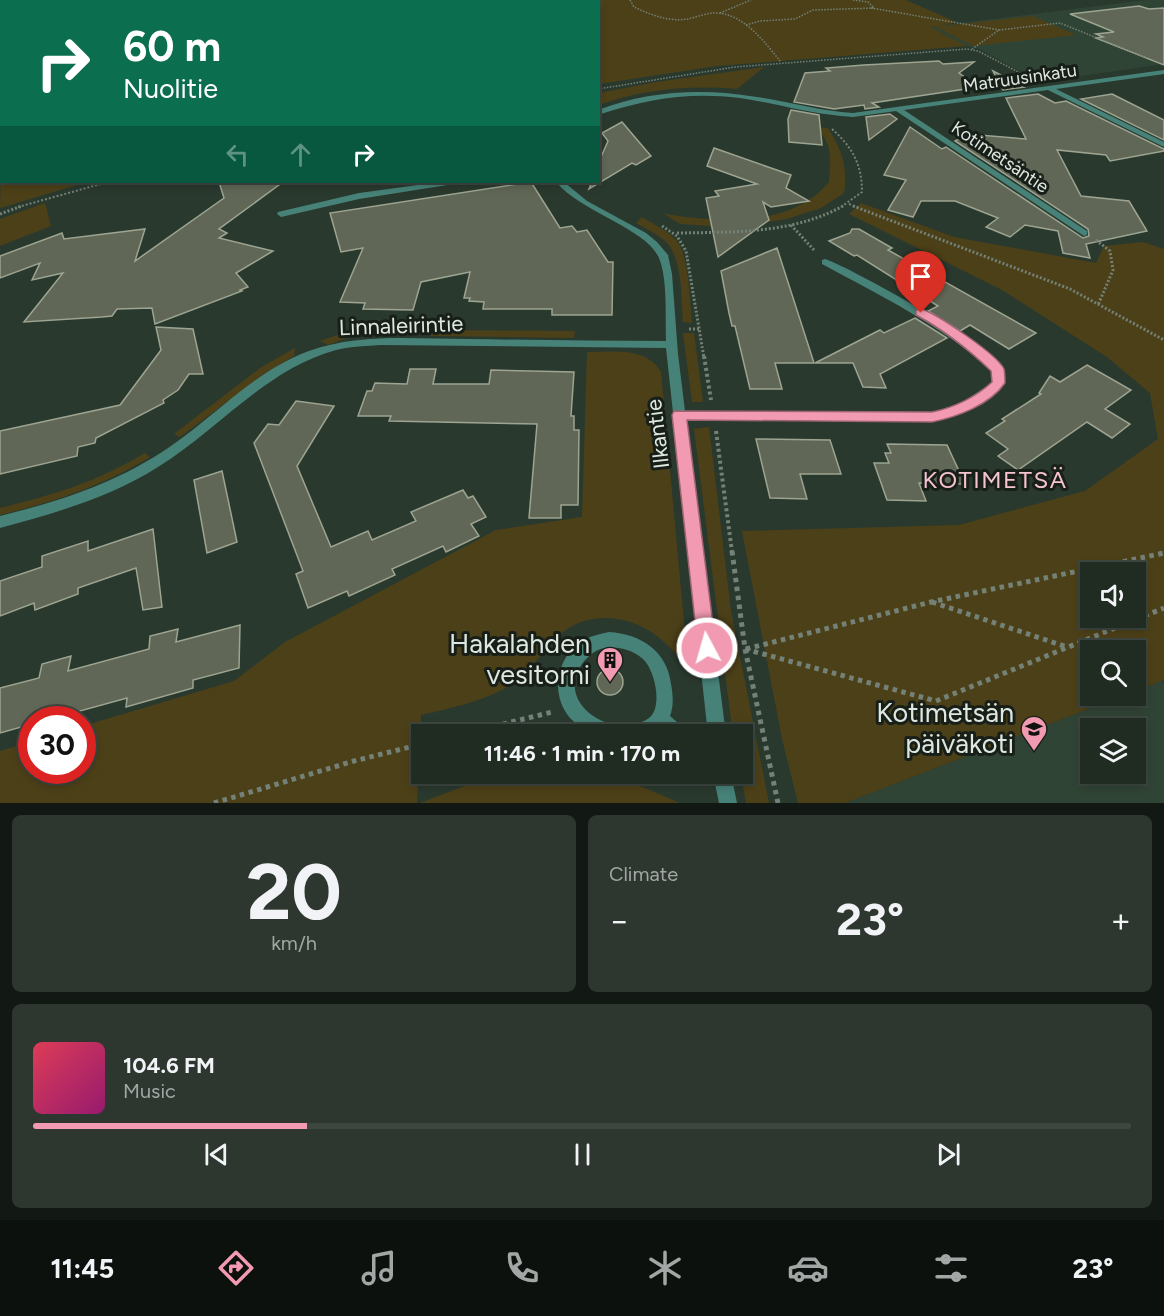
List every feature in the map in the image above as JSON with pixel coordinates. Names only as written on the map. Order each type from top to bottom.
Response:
[{"type":"street","name":"Matruusinkatu","points":[[600,111],[632,101],[695,94],[757,98],[806,110],[838,114],[880,112],[1164,72]]},
{"type":"street","points":[[1051,89],[1164,146]]},
{"type":"street","name":"Kotimetsäntie","points":[[899,110],[1084,232]]},
{"type":"street","points":[[280,214],[359,196],[447,183]]},
{"type":"street","name":"Ilkantie","points":[[561,183],[575,196],[649,238],[664,258],[671,345],[716,724]]},
{"type":"street","points":[[679,415],[932,417],[951,413],[989,392],[999,383],[998,369],[940,323],[825,262]]},
{"type":"street","name":"Linnaleirintie","points":[[0,522],[63,506],[124,480],[169,454],[278,373],[335,346],[382,342],[671,345]]},
{"type":"street","points":[[591,724],[570,708],[565,690],[567,673],[573,660],[593,642],[609,639],[626,640],[644,649],[656,662],[663,678],[665,701],[659,719],[652,724]]},
{"type":"street","points":[[659,719],[665,724]]},
{"type":"street","points":[[724,784],[728,803]]},
{"type":"path","points":[[630,0],[634,7],[670,20],[690,19],[705,14],[719,13],[751,0]]},
{"type":"path","points":[[853,0],[868,2],[874,5],[874,8],[871,8]]},
{"type":"path","points":[[746,25],[760,21],[795,19],[813,10],[840,8],[871,8],[999,30],[1060,23],[1154,61]]},
{"type":"path","points":[[719,13],[746,25],[762,39],[782,63]]},
{"type":"path","points":[[600,89],[682,74],[782,63],[971,49],[999,30]]},
{"type":"path","points":[[971,49],[1051,89]]},
{"type":"path","points":[[659,224],[676,233],[755,231],[811,220],[849,204],[862,192],[861,168],[851,147],[827,125]]},
{"type":"path","points":[[0,214],[34,201],[104,183]]},
{"type":"path","points":[[849,204],[1070,289],[1164,340]]},
{"type":"path","points":[[791,225],[825,262]]},
{"type":"path","points":[[1084,232],[1110,252],[1113,270],[1098,305]]},
{"type":"path","points":[[676,233],[686,251],[700,329],[714,414],[745,649],[778,803]]},
{"type":"path","points":[[671,329],[700,329]]},
{"type":"path","points":[[745,649],[931,602],[1164,553]]},
{"type":"path","points":[[931,602],[1068,647]]},
{"type":"path","points":[[745,649],[936,700],[1164,608]]},
{"type":"path","points":[[504,724],[570,708]]},
{"type":"path","points":[[214,803],[354,761],[411,747]]},
{"type":"shaded area","points":[[600,0],[906,0],[956,22],[942,26],[1033,16],[1076,35],[973,46],[934,26],[930,27],[967,46],[717,66],[600,84]]},
{"type":"shaded area","points":[[1146,0],[1164,0],[1164,64],[1040,82],[977,48],[967,46],[929,27]]},
{"type":"shaded area","points":[[764,67],[737,89],[667,90],[633,95],[600,105],[600,93],[656,82]]},
{"type":"shaded area","points":[[816,127],[828,128],[840,151],[845,175],[844,193],[821,208],[787,219],[754,224],[712,226],[680,224],[664,214],[721,220],[759,218],[778,214],[812,198],[829,182],[830,152],[826,140]]},
{"type":"shaded area","points":[[1,183],[84,183],[0,208]]},
{"type":"shaded area","points":[[45,203],[51,226],[0,246],[0,219]]},
{"type":"shaded area","points":[[861,203],[954,237],[1096,263],[1104,246],[1143,242],[1164,249],[1164,680],[1146,687],[1146,640],[1080,640],[1080,706],[1096,706],[845,803],[798,803],[782,739],[742,531],[959,525],[1085,491],[1158,439],[1150,393],[1107,357],[1002,290],[849,214]]},
{"type":"shaded area","points":[[642,217],[669,234],[681,248],[688,280],[692,323],[683,322],[679,271],[673,252],[661,238],[636,223]]},
{"type":"shaded area","points":[[375,329],[405,331],[399,335],[352,336],[328,345],[320,341],[349,331]]},
{"type":"shaded area","points":[[426,330],[575,331],[574,338],[431,336]]},
{"type":"shaded area","points":[[683,333],[694,333],[703,402],[692,402]]},
{"type":"shaded area","points":[[295,348],[294,356],[267,372],[180,437],[174,434],[260,368]]},
{"type":"shaded area","points":[[618,351],[638,354],[655,364],[661,372],[688,666],[662,640],[635,624],[610,618],[584,621],[572,626],[555,640],[522,676],[506,688],[470,702],[421,715],[421,724],[411,724],[411,784],[418,784],[417,803],[0,803],[0,751],[18,746],[18,784],[96,784],[96,722],[234,681],[285,642],[496,530],[582,517],[587,352]]},
{"type":"shaded area","points":[[709,427],[731,611],[769,803],[746,803],[743,784],[753,784],[753,724],[731,724],[694,429]]},
{"type":"shaded area","points":[[145,453],[150,457],[95,485],[0,515],[0,508],[74,487]]},
{"type":"shaded area","name":"Kotimetsän päiväkoti","points":[[1161,681],[1164,684],[1164,803],[845,803],[1096,706],[1146,706],[1146,687]]},
{"type":"shaded area","points":[[469,784],[635,784],[680,803],[420,803]]},
{"type":"building","points":[[1139,6],[1149,9],[1164,8],[1164,65],[1096,38],[1103,37],[1096,34],[1114,32],[1070,14]]},
{"type":"building","points":[[939,61],[943,64],[974,62],[959,73],[979,87],[872,103],[879,107],[865,109],[864,105],[834,109],[794,102],[805,73],[830,71],[826,68]]},
{"type":"building","points":[[993,71],[1024,87],[1003,90]]},
{"type":"building","points":[[1038,94],[1055,103],[1066,101],[1164,149],[1164,151],[1110,161],[1106,155],[1057,150],[1081,196],[1129,201],[1147,231],[1086,244],[1090,258],[1063,253],[1058,231],[1025,225],[1010,237],[986,227],[998,218],[955,201],[921,201],[913,217],[888,210],[906,180],[884,175],[910,127],[942,149],[946,147],[1083,238],[1089,236],[1088,229],[955,141],[967,134],[1026,139],[1006,98]]},
{"type":"building","points":[[1112,94],[1164,120],[1164,140],[1081,99]]},
{"type":"building","points":[[791,110],[819,115],[822,145],[789,142],[788,119]]},
{"type":"building","points":[[890,114],[897,119],[869,140],[866,117]]},
{"type":"building","points":[[622,122],[651,156],[636,165],[632,163],[600,182],[600,159],[608,141],[602,133]]},
{"type":"building","points":[[714,148],[791,175],[786,188],[809,201],[771,207],[763,202],[769,220],[718,257],[706,198],[719,196],[715,191],[757,184],[707,166]]},
{"type":"building","points":[[219,183],[282,183],[219,229],[227,233],[219,238],[273,251],[236,273],[248,287],[240,290],[242,291],[155,324],[152,308],[117,309],[112,316],[24,322],[63,273],[32,280],[40,263],[0,278],[0,256],[62,233],[64,239],[145,229],[135,261],[224,198]]},
{"type":"building","points":[[532,183],[560,228],[572,226],[577,232],[587,230],[608,262],[613,262],[612,315],[552,315],[552,309],[483,309],[484,302],[469,301],[470,298],[464,298],[470,272],[421,282],[413,310],[363,309],[365,303],[340,302],[363,248],[341,252],[330,213]]},
{"type":"building","points":[[852,229],[859,229],[892,248],[888,250],[1036,333],[1009,349],[970,325],[960,331],[928,311],[938,306],[857,255],[854,256],[829,241],[850,233]]},
{"type":"building","points":[[777,248],[814,363],[775,363],[782,389],[750,389],[735,326],[732,326],[721,271]]},
{"type":"building","points":[[915,318],[947,338],[880,374],[886,388],[863,387],[853,363],[815,363],[880,330],[884,333]]},
{"type":"building","points":[[156,327],[193,329],[203,374],[189,374],[178,390],[163,400],[164,403],[96,438],[95,443],[78,447],[77,456],[0,474],[0,431],[120,405],[161,350]]},
{"type":"building","points":[[1087,365],[1131,390],[1105,409],[1130,424],[1112,438],[1087,422],[1018,470],[998,456],[1008,449],[986,433],[1005,421],[1002,419],[1041,394],[1039,393],[1050,376],[1060,382]]},
{"type":"building","points":[[410,369],[436,369],[433,384],[489,384],[491,370],[574,372],[571,416],[574,416],[574,430],[579,430],[578,505],[561,505],[561,518],[529,518],[537,424],[389,421],[391,416],[358,416],[367,391],[372,391],[375,383],[407,384]]},
{"type":"building","points":[[296,401],[334,406],[297,466],[331,547],[368,531],[372,540],[416,521],[411,512],[463,490],[468,498],[473,496],[486,517],[471,524],[479,536],[446,552],[443,546],[392,569],[395,575],[349,596],[347,591],[308,608],[296,574],[303,571],[254,443],[268,424],[279,425]]},
{"type":"building","points":[[756,439],[830,440],[841,474],[800,474],[807,499],[770,498]]},
{"type":"building","points":[[887,444],[947,445],[965,484],[919,483],[926,501],[887,500],[874,463],[889,463],[885,453],[891,453]]},
{"type":"building","points":[[222,471],[237,542],[207,553],[194,480]]},
{"type":"building","points":[[153,529],[162,607],[143,610],[136,568],[78,588],[78,594],[35,610],[34,603],[0,616],[0,581],[42,567],[42,556],[88,541],[88,551]]},
{"type":"building","points":[[240,625],[239,668],[193,680],[193,688],[126,707],[127,698],[96,707],[18,706],[18,728],[0,733],[0,688],[39,678],[42,664],[71,656],[68,671],[149,649],[150,636],[178,629],[176,642]]},
{"type":"building","name":"Hakalahden vesitorni","points":[[610,669],[619,673],[623,682],[619,691],[610,695],[601,691],[597,682],[601,673]]},
{"type":"place","name":"Hakalahden vesitorni","points":[[610,683]]},
{"type":"place","name":"Kotimetsän päiväkoti","points":[[1034,752]]},
{"type":"district","name":"KOTIMETSÄ","points":[[995,480]]},
{"type":"route","points":[[707,648],[679,415],[932,417],[951,413],[989,392],[999,383],[998,369],[940,323],[921,313]]}]
